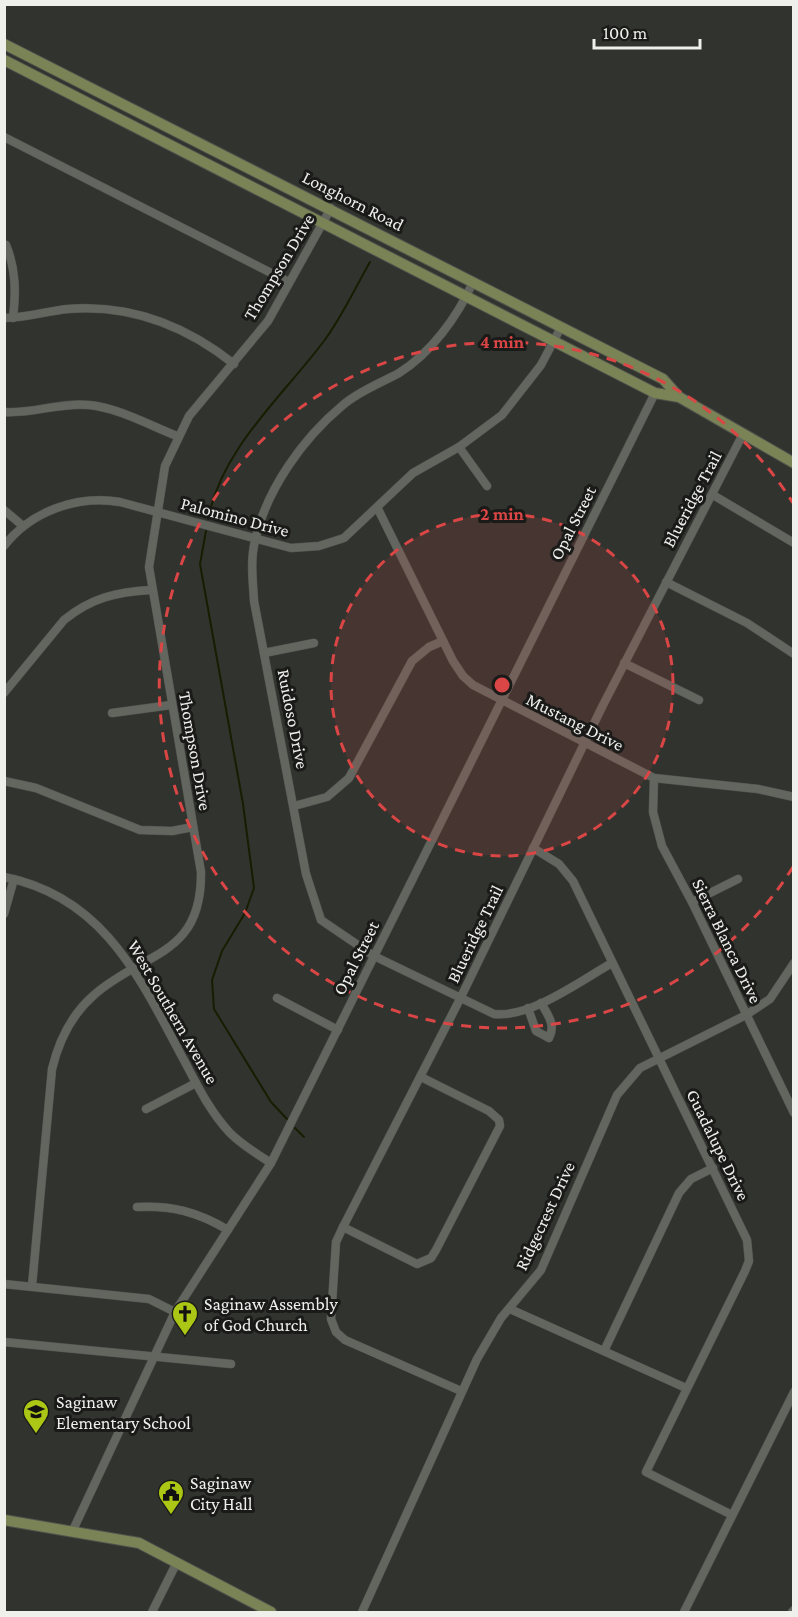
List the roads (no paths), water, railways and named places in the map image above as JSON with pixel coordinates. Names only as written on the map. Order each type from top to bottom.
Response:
[{"type":"main road","name":"Longhorn Road","points":[[4,44],[331,208],[663,379],[679,397],[794,464]]},
{"type":"main road","name":"Longhorn Road","points":[[4,60],[325,222],[655,393],[679,397]]},
{"type":"main road","points":[[60,87],[66,75]]},
{"type":"main road","points":[[4,1520],[139,1543],[271,1612]]},
{"type":"street","points":[[4,137],[289,282]]},
{"type":"street","name":"Thompson Drive","points":[[32,1286],[56,1054],[67,1028],[86,1003],[103,988],[175,944],[194,916],[201,881],[149,567],[165,466],[177,436],[189,416],[268,321],[331,208]]},
{"type":"street","points":[[6,245],[13,262],[16,298],[9,318],[86,308],[128,312],[192,334],[234,364]]},
{"type":"street","name":"Ruidoso Drive","points":[[474,282],[444,330],[417,359],[401,371],[344,404],[311,439],[282,476],[255,540],[252,558],[254,601],[306,874],[321,920],[374,956],[494,1014],[514,1014],[541,1003],[612,963]]},
{"type":"street","name":"Palomino Drive","points":[[4,546],[23,526],[57,508],[82,501],[107,500],[291,548],[319,546],[344,538],[413,473],[459,447],[502,415],[541,365],[561,327]]},
{"type":"street","name":"Opal Street","points":[[73,1530],[175,1312],[271,1163],[655,393]]},
{"type":"street","points":[[4,412],[39,412],[66,405],[88,405],[112,410],[177,436]]},
{"type":"street","name":"Blueridge Trail","points":[[461,1391],[345,1340],[336,1332],[332,1319],[336,1242],[460,999],[624,663],[743,434]]},
{"type":"street","points":[[459,447],[487,486]]},
{"type":"street","points":[[713,495],[794,543]]},
{"type":"street","name":"Mustang Drive","points":[[378,508],[443,641],[463,676],[473,685],[654,778],[758,789],[794,797]]},
{"type":"street","points":[[4,510],[23,526]]},
{"type":"street","points":[[666,582],[747,623],[794,654]]},
{"type":"street","points":[[4,693],[64,620],[75,611],[89,602],[113,593],[151,590]]},
{"type":"street","points":[[294,806],[327,797],[349,778],[412,661],[429,647],[443,641]]},
{"type":"street","points":[[264,652],[314,643]]},
{"type":"street","points":[[624,663],[699,700]]},
{"type":"street","points":[[112,713],[171,705]]},
{"type":"street","name":"Sierra Blanca Drive","points":[[654,778],[653,812],[662,846],[692,902],[794,1113]]},
{"type":"street","points":[[4,781],[36,788],[140,830],[172,831],[193,827]]},
{"type":"street","name":"Guadalupe Drive","points":[[533,848],[559,864],[573,881],[747,1240],[749,1260],[646,1473],[732,1515]]},
{"type":"street","name":"West Southern Avenue","points":[[4,877],[46,890],[82,910],[107,934],[133,969],[196,1083],[230,1133],[271,1163]]},
{"type":"street","points":[[4,914],[14,879]]},
{"type":"street","points":[[692,902],[738,879]]},
{"type":"street","name":"Ridgecrest Drive","points":[[362,1612],[461,1391],[501,1318],[541,1270],[617,1095],[640,1068],[746,1015],[770,999],[794,963]]},
{"type":"street","points":[[277,998],[338,1030]]},
{"type":"street","points":[[528,1008],[536,1031],[549,1038],[552,1032],[552,1022],[541,1003]]},
{"type":"street","points":[[343,1227],[417,1264],[431,1258],[436,1250],[500,1126],[499,1120],[489,1111],[421,1077]]},
{"type":"street","points":[[146,1109],[196,1083]]},
{"type":"street","points":[[604,1351],[679,1193],[691,1179],[713,1168]]},
{"type":"street","points":[[136,1207],[183,1209],[200,1214],[228,1230]]},
{"type":"street","points":[[4,1284],[149,1299],[175,1312]]},
{"type":"street","points":[[510,1309],[686,1388]]},
{"type":"street","points":[[4,1342],[231,1364]]},
{"type":"street","points":[[684,1612],[794,1392]]},
{"type":"street","points":[[152,1612],[176,1564]]},
{"type":"waterway","points":[[208,519],[215,493],[240,446],[255,424],[331,332],[370,262]]},
{"type":"waterway","points":[[206,531],[200,564],[243,804],[254,888],[245,913],[222,951],[212,980],[214,1009],[271,1102],[287,1119]]},
{"type":"waterway","points":[[295,1128],[304,1137]]},
{"type":"place","name":"Saginaw Assembly of God Church","points":[[185,1337]]},
{"type":"place","name":"Saginaw Elementary School","points":[[36,1435]]},
{"type":"place","name":"Saginaw City Hall","points":[[171,1516]]}]
